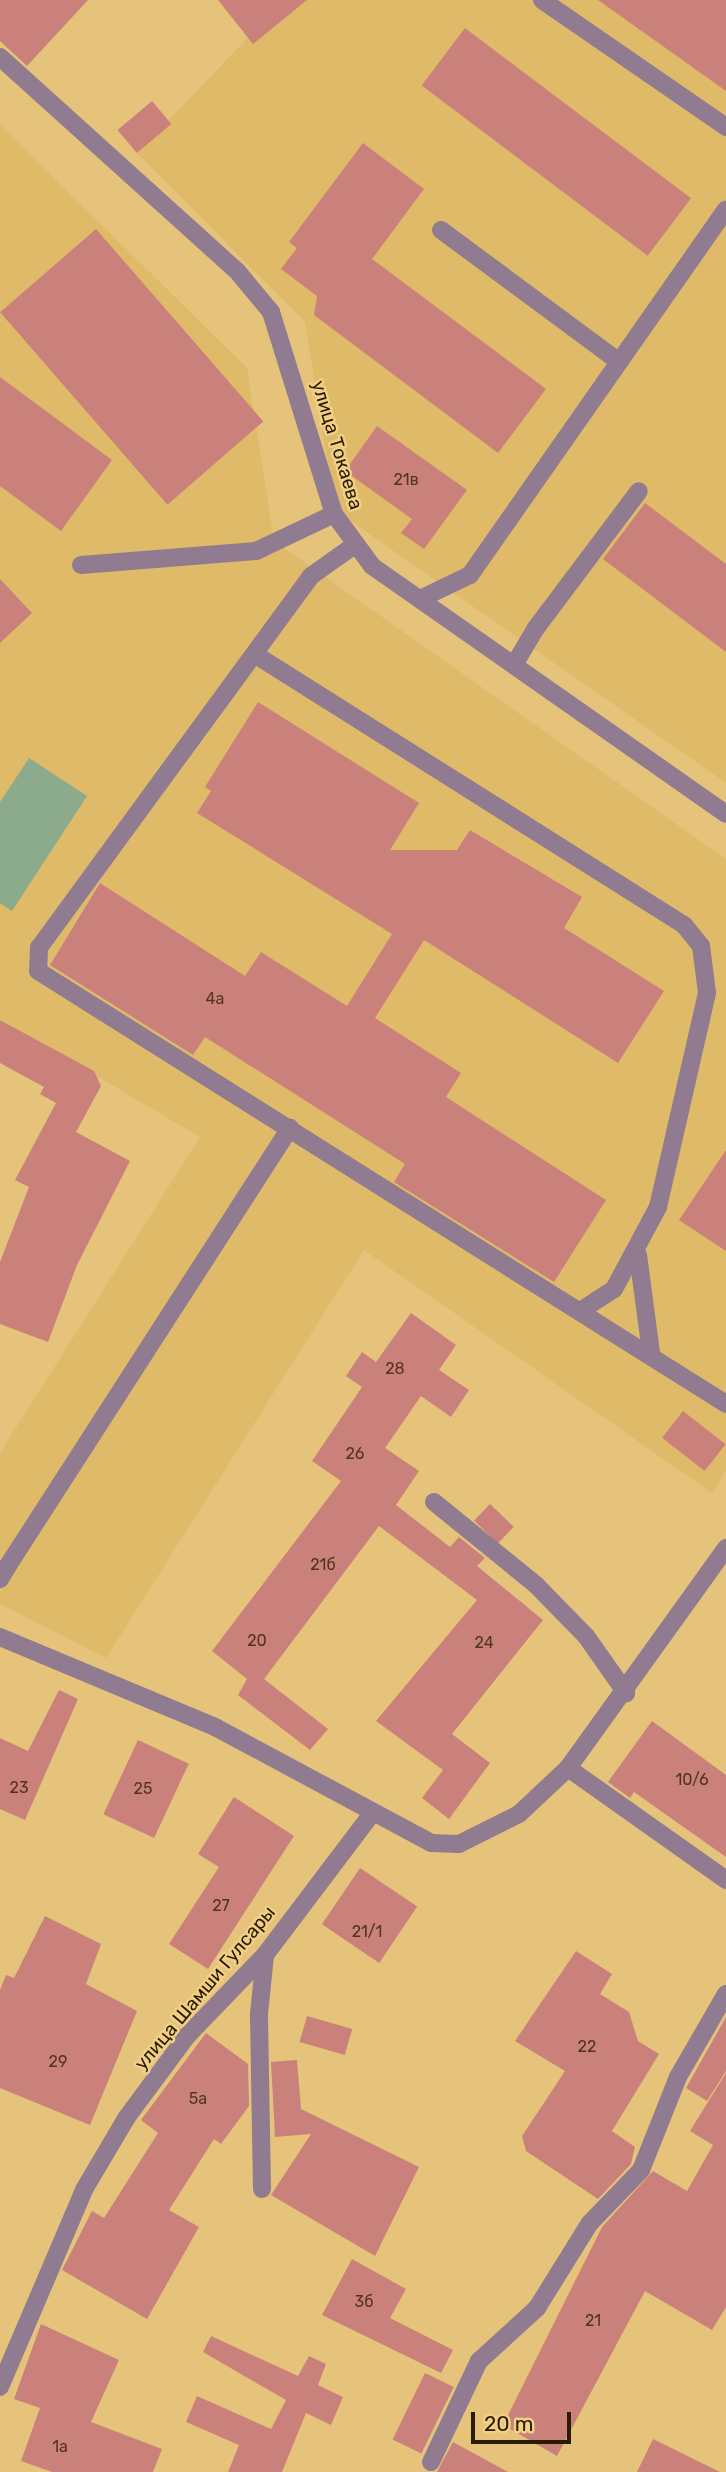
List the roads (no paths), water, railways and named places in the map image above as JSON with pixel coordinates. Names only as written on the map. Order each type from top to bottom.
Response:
[{"type":"street","points":[[542,0],[726,127]]},
{"type":"street","name":"улица Токаева","points":[[0,57],[237,271],[271,313],[334,514],[353,546],[420,599],[726,814]]},
{"type":"street","points":[[420,599],[470,575],[726,210]]},
{"type":"street","points":[[441,230],[618,361]]},
{"type":"street","points":[[514,665],[536,628],[639,491]]},
{"type":"street","points":[[81,565],[256,551],[334,514]]},
{"type":"street","points":[[353,546],[311,576],[256,655],[39,947],[35,961],[38,971],[651,1352],[726,1404]]},
{"type":"street","points":[[256,655],[694,935],[709,971],[707,993],[658,1207],[638,1255],[614,1289],[582,1310]]},
{"type":"street","points":[[4,1572],[290,1128]]},
{"type":"street","points":[[638,1255],[651,1352]]},
{"type":"street","points":[[435,1502],[536,1585],[586,1636],[626,1693]]},
{"type":"street","points":[[0,1637],[215,1727],[371,1815],[431,1843],[459,1844],[519,1814],[568,1768],[626,1693],[726,1548]]},
{"type":"street","points":[[568,1768],[726,1880]]},
{"type":"street","name":"улица Шамши Гулсары","points":[[0,2388],[85,2188],[127,2117],[187,2036],[265,1955],[371,1815]]},
{"type":"street","points":[[262,2189],[259,2014],[265,1955]]},
{"type":"street","points":[[431,2462],[480,2361],[537,2308],[590,2223],[641,2170],[678,2077],[726,1994]]}]
